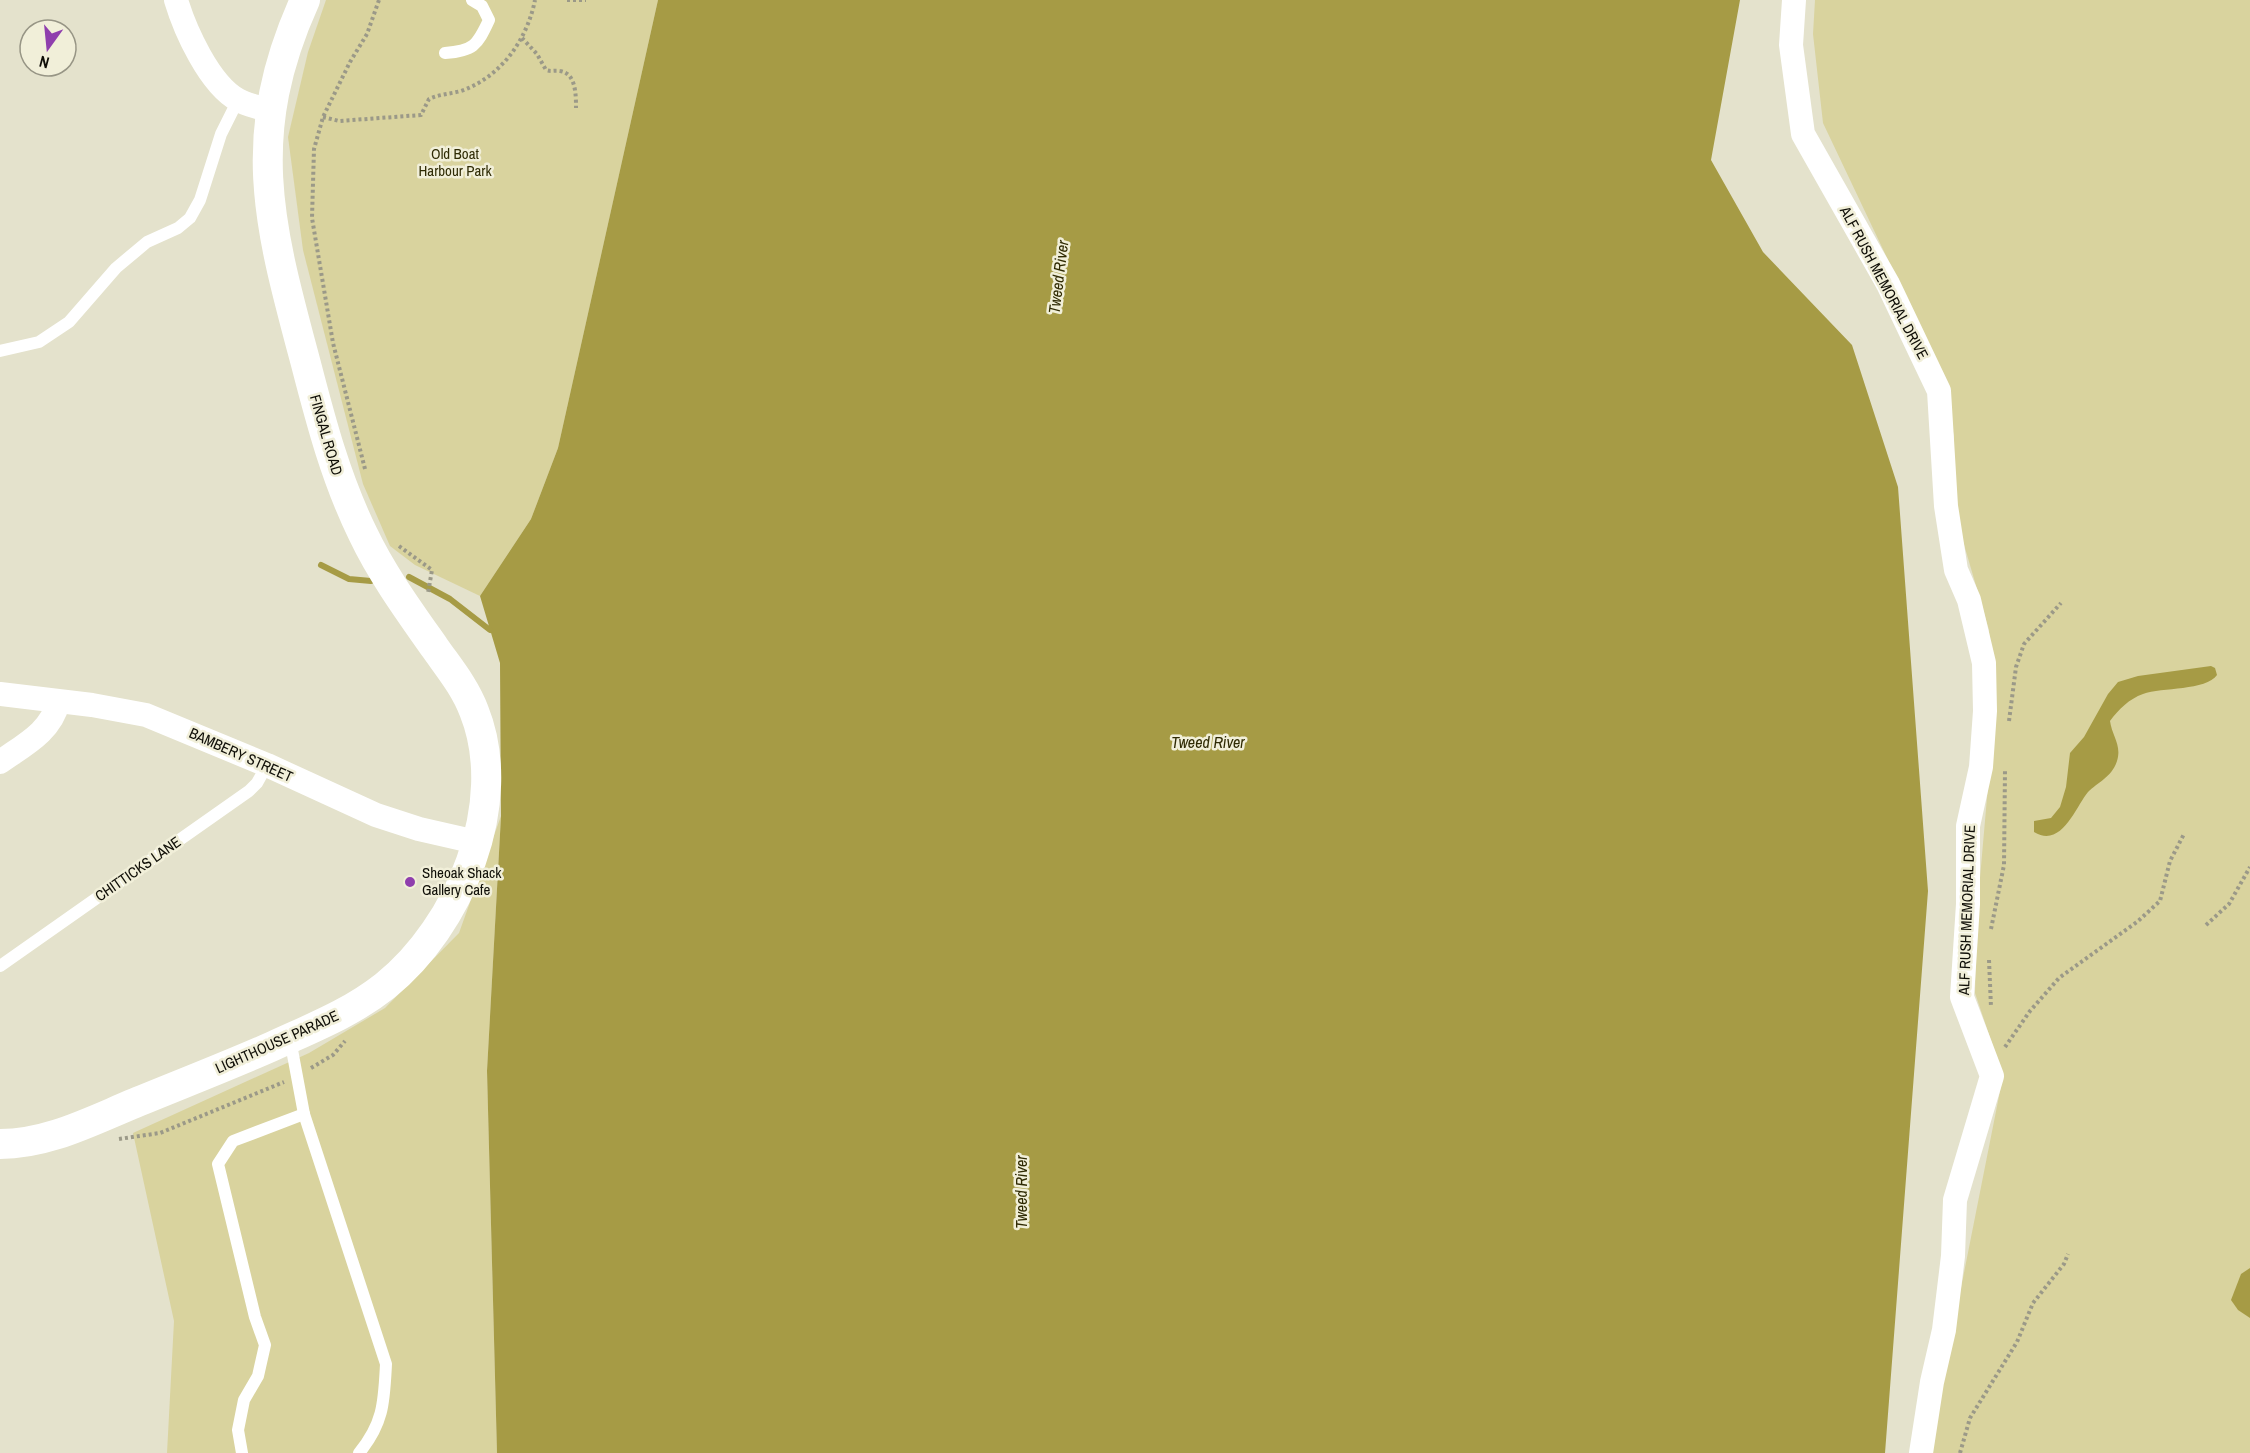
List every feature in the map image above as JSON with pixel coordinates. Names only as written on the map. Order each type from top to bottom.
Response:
[{"type":"street","points":[[176,0],[191,37],[211,74],[238,100],[269,111]]},
{"type":"street","name":"FINGAL ROAD","points":[[305,0],[284,51],[269,111],[266,172],[275,245],[322,427],[342,489],[369,547],[398,595],[456,677],[478,720],[484,746],[486,778],[476,842]]},
{"type":"street","name":"ALF RUSH MEMORIAL DRIVE","points":[[1794,0],[1791,45],[1803,134],[1888,284],[1939,391],[1946,506],[1956,570],[1969,600],[1984,663],[1985,711],[1981,767],[1968,826],[1968,904],[1962,996],[1992,1076]]},
{"type":"street","name":"BAMBERY STREET","points":[[0,694],[92,705],[146,716],[267,765],[376,814],[419,828],[476,842]]},
{"type":"street","points":[[0,762],[46,728],[54,716],[58,702]]},
{"type":"street","name":"LIGHTHOUSE PARADE","points":[[0,1144],[25,1143],[64,1132],[290,1038],[359,1005],[396,977],[418,954],[454,900],[476,842]]},
{"type":"street","points":[[1921,1453],[1932,1382],[1944,1330],[1953,1256],[1955,1200],[1992,1076]]},
{"type":"lane","points":[[445,53],[467,51],[480,40],[489,21],[482,6],[472,0]]},
{"type":"lane","points":[[0,351],[39,342],[69,322],[116,268],[147,242],[178,228],[190,218],[200,200],[221,134],[238,100]]},
{"type":"lane","name":"CHITTICKS LANE","points":[[0,966],[249,791],[267,765]]},
{"type":"lane","points":[[290,1038],[304,1114],[386,1364],[384,1403],[377,1428],[359,1453]]},
{"type":"lane","points":[[242,1453],[237,1430],[244,1400],[258,1376],[265,1345],[255,1317],[218,1164],[233,1141],[304,1114]]},
{"type":"path","points":[[368,478],[333,343],[312,218],[314,149],[323,117],[350,62],[367,34],[379,0]]},
{"type":"path","points":[[323,117],[339,121],[421,115],[429,99],[460,91],[493,72],[509,57],[522,38],[535,0]]},
{"type":"path","points":[[567,0],[586,0]]},
{"type":"path","points":[[522,38],[537,54],[546,70],[563,71],[572,79],[576,108]]},
{"type":"path","points":[[396,543],[432,570],[433,577],[428,593],[430,600]]},
{"type":"path","points":[[2007,731],[2019,655],[2030,635],[2061,603]]},
{"type":"path","points":[[1990,937],[2004,865],[2005,765]]},
{"type":"path","points":[[1992,1076],[2012,1036],[2046,990],[2059,978],[2138,922],[2160,901],[2170,861],[2184,834]]},
{"type":"path","points":[[2205,925],[2229,904],[2250,867]]},
{"type":"path","points":[[1989,956],[1992,1015]]},
{"type":"path","points":[[116,1139],[160,1133],[280,1085],[297,1074],[320,1065],[347,1039]]},
{"type":"path","points":[[1960,1453],[1970,1418],[2018,1342],[2033,1303],[2064,1264],[2068,1254]]},
{"type":"green space","name":"Old Boat Harbour Park","points":[[326,0],[658,0],[558,448],[531,519],[480,596],[415,565],[390,546],[363,484],[303,250],[288,137],[308,52]]},
{"type":"green space","points":[[1815,0],[2250,0],[2250,1453],[1932,1453],[1937,1409],[2003,1076],[1975,993],[1977,912],[1994,718],[1989,630],[1953,507],[1954,436],[1936,361],[1823,123],[1813,34]]},
{"type":"green space","points":[[501,816],[487,1071],[497,1453],[167,1453],[174,1321],[133,1133],[309,1053],[385,1008],[459,933]]},
{"type":"water","name":"Tweed River","points":[[658,0],[1740,0],[1711,160],[1763,252],[1852,345],[1898,487],[1928,891],[1885,1453],[497,1453],[487,1071],[501,816],[500,663],[480,596],[531,519],[558,448]]},
{"type":"water","points":[[2211,666],[2215,668],[2217,675],[2203,684],[2143,694],[2121,709],[2110,721],[2118,745],[2115,767],[2088,792],[2060,831],[2044,836],[2034,832],[2034,821],[2051,818],[2060,807],[2066,787],[2070,753],[2084,737],[2108,694],[2118,682],[2138,676]]},
{"type":"water","points":[[2250,1268],[2250,1318],[2238,1310],[2231,1300],[2241,1274]]},
{"type":"waterway","points":[[321,565],[349,579],[371,581]]},
{"type":"waterway","points":[[409,577],[450,599],[490,630]]},
{"type":"place","name":"Sheoak Shack Gallery Cafe","points":[[410,882]]}]
